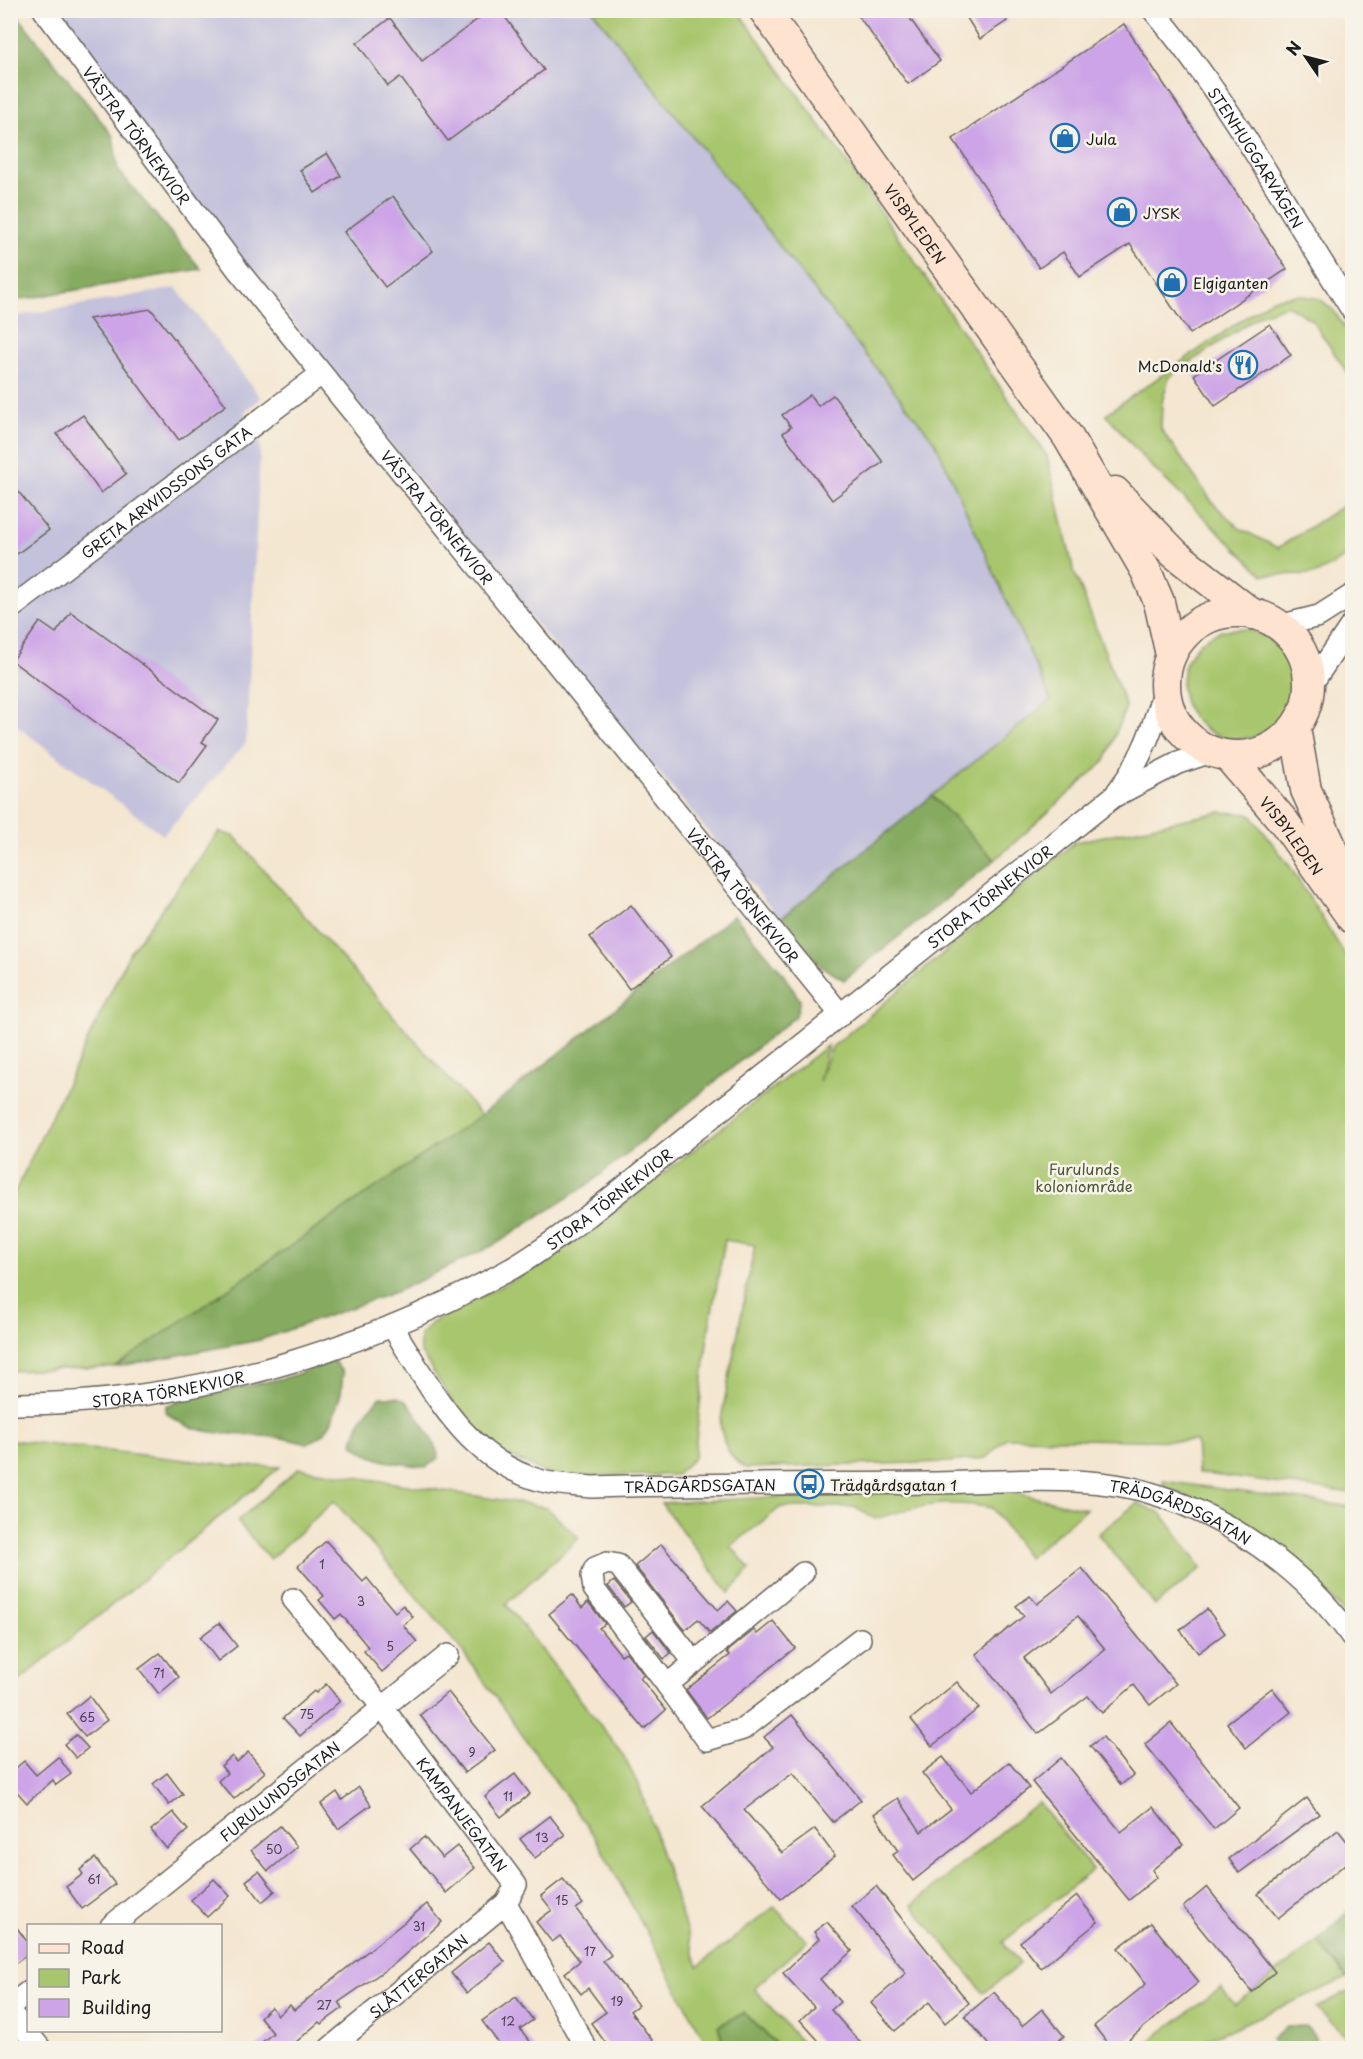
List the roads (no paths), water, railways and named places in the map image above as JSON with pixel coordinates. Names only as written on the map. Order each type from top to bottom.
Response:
[{"type":"main road","name":"VISBYLEDEN","points":[[764,10],[1068,437],[1116,494],[1175,554],[1252,614]]},
{"type":"main road","name":"VISBYLEDEN","points":[[1068,437],[1146,570],[1159,602],[1171,656]]},
{"type":"main road","points":[[1219,614],[1252,614],[1279,626],[1292,638],[1302,653],[1308,670],[1309,688],[1305,709],[1295,728],[1279,743],[1260,753],[1219,754],[1189,739],[1178,726],[1167,703],[1165,687],[1171,656],[1182,637],[1199,623],[1219,614]]},
{"type":"main road","name":"VISBYLEDEN","points":[[1295,728],[1297,753],[1306,790],[1353,893]]},
{"type":"main road","name":"VISBYLEDEN","points":[[1219,754],[1284,822],[1353,918]]},
{"type":"street","name":"VÄSTRA TÖRNEKVIOR","points":[[44,10],[238,270],[841,1015]]},
{"type":"street","name":"STENHUGGARVÄGEN","points":[[1153,10],[1197,64],[1256,152],[1353,310]]},
{"type":"street","name":"GRETA ARWIDSSONS GATA","points":[[10,609],[321,374]]},
{"type":"street","points":[[1279,626],[1319,616],[1353,595]]},
{"type":"street","points":[[1309,688],[1353,624]]},
{"type":"street","points":[[1113,797],[1135,769],[1146,747],[1165,687]]},
{"type":"street","points":[[1113,797],[1178,763],[1219,754]]},
{"type":"street","name":"STORA TÖRNEKVIOR","points":[[10,1404],[124,1398],[203,1385],[278,1367],[428,1311],[512,1269],[569,1229],[1113,797]]},
{"type":"street","name":"TRÄDGÅRDSGATAN","points":[[392,1326],[441,1405],[467,1437],[503,1465],[542,1481],[592,1487],[1048,1480],[1143,1491],[1191,1508],[1255,1544],[1314,1593],[1353,1637]]},
{"type":"street","points":[[694,1662],[618,1565],[608,1563],[595,1568],[592,1576],[594,1589],[707,1740],[743,1730],[860,1639]]},
{"type":"street","points":[[667,1684],[803,1573]]},
{"type":"street","name":"KAMPANJEGATAN","points":[[293,1599],[383,1708],[516,1886],[506,1903]]},
{"type":"street","name":"FURULUNDSGATAN","points":[[113,1924],[448,1655]]},
{"type":"street","points":[[506,1903],[586,2049]]},
{"type":"street","name":"SLÅTTERGATAN","points":[[330,2049],[506,1903]]},
{"type":"street","points":[[10,2006],[27,1993]]},
{"type":"street","points":[[10,2012],[40,2049]]},
{"type":"place","name":"Jula","points":[[1065,138]]},
{"type":"place","name":"JYSK","points":[[1122,212]]},
{"type":"place","name":"Elgiganten","points":[[1172,282]]},
{"type":"place","name":"McDonald's","points":[[1243,365]]},
{"type":"place","name":"Trädgårdsgatan 1","points":[[809,1484]]},
{"type":"park label","name":"Furulunds koloniområde","points":[[1084,1176]]}]
